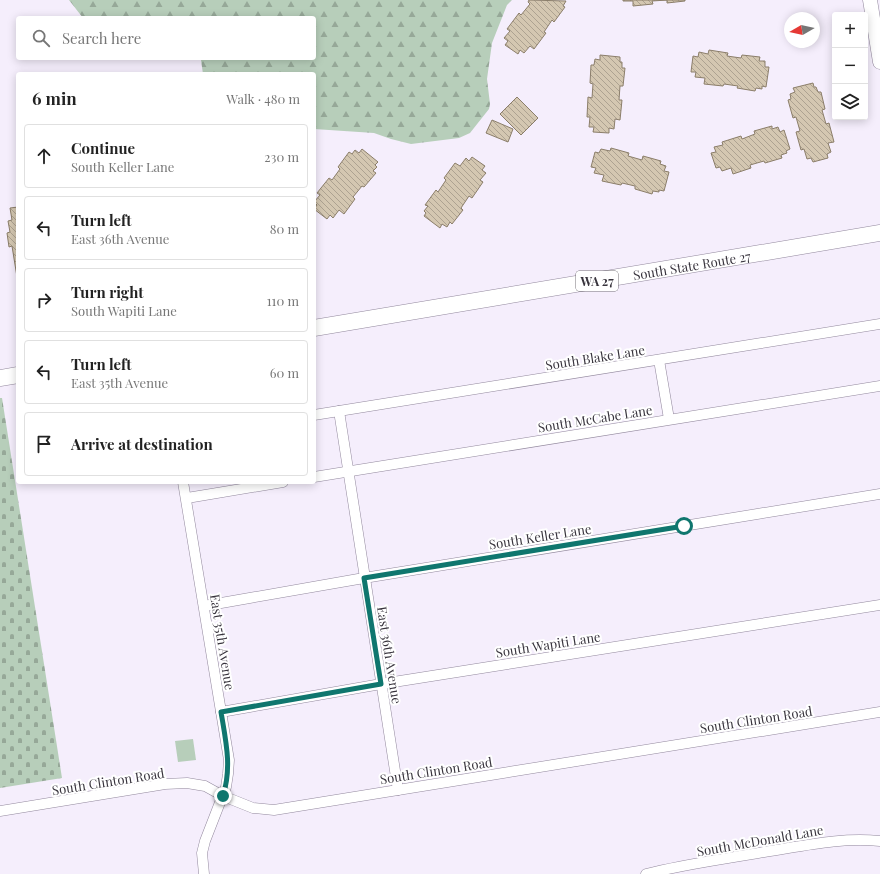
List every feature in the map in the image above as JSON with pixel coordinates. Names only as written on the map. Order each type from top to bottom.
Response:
[{"type":"main road","name":"South State Route 27","points":[[316,328],[880,233]]},
{"type":"main road","points":[[0,378],[16,376]]},
{"type":"street","points":[[870,0],[880,62]]},
{"type":"street","name":"South Blake Lane","points":[[316,415],[880,324]]},
{"type":"street","points":[[659,360],[669,419]]},
{"type":"street","name":"South McCabe Lane","points":[[316,477],[880,386]]},
{"type":"street","name":"East 36th Avenue","points":[[339,411],[398,790]]},
{"type":"street","name":"East 35th Avenue","points":[[184,484],[229,760],[228,774],[223,796],[211,822],[202,853],[204,874]]},
{"type":"street","points":[[187,498],[271,484]]},
{"type":"street","name":"South Keller Lane","points":[[204,606],[364,578],[880,494]]},
{"type":"street","name":"South Wapiti Lane","points":[[221,712],[381,684],[880,605]]},
{"type":"street","name":"South Clinton Road","points":[[0,811],[165,784],[187,782],[205,786],[223,796],[253,808],[274,810],[880,712]]},
{"type":"street","name":"South McDonald Lane","points":[[646,874],[695,869],[833,841],[863,839],[880,841]]},
{"type":"green space","points":[[69,0],[512,0],[507,5],[492,43],[487,79],[490,104],[489,109],[470,133],[459,138],[411,144],[374,133],[316,129],[316,72],[203,72],[201,60],[316,60],[316,16],[81,16]]},
{"type":"green space","points":[[0,398],[2,398],[62,778],[0,788]]},
{"type":"green space","points":[[193,739],[196,760],[178,762],[175,741]]},
{"type":"building","points":[[529,0],[566,1],[563,6],[565,7],[554,22],[552,20],[544,32],[546,33],[534,49],[530,46],[524,53],[520,50],[518,54],[505,45],[508,41],[504,38],[510,31],[507,29],[519,13],[521,15],[530,4],[528,2]]},
{"type":"building","points":[[623,0],[667,0],[652,1],[653,4],[633,6],[633,1]]},
{"type":"building","points":[[667,0],[685,0],[685,1],[667,3]]},
{"type":"building","points":[[709,50],[728,53],[727,56],[741,58],[742,55],[760,57],[759,61],[765,61],[765,67],[769,67],[766,87],[762,86],[762,89],[756,88],[755,91],[724,84],[723,86],[704,84],[705,78],[695,77],[696,72],[691,72],[693,56],[698,57],[699,52],[708,54]]},
{"type":"building","points":[[600,55],[620,57],[622,68],[625,68],[623,86],[620,86],[619,100],[622,100],[620,120],[615,119],[614,129],[609,128],[609,133],[593,132],[594,127],[589,127],[590,117],[587,117],[588,97],[592,98],[593,84],[590,83],[591,65],[594,65],[595,59],[600,60]]},
{"type":"building","points":[[813,83],[818,92],[821,92],[825,109],[822,110],[826,124],[829,123],[834,142],[828,143],[831,152],[827,154],[828,158],[813,162],[811,158],[807,159],[804,149],[801,150],[796,132],[800,131],[796,117],[793,118],[788,100],[791,99],[790,94],[795,92],[793,88]]},
{"type":"building","points":[[517,97],[538,118],[521,135],[500,114]]},
{"type":"building","points":[[492,120],[513,129],[508,142],[486,133]]},
{"type":"building","points":[[772,126],[772,129],[778,127],[780,132],[784,130],[790,149],[786,151],[787,153],[781,155],[782,158],[765,163],[764,161],[750,165],[751,168],[733,174],[731,168],[722,171],[720,167],[716,168],[711,153],[716,152],[714,147],[723,145],[722,142],[741,136],[742,139],[755,134],[754,131]]},
{"type":"building","points":[[611,148],[629,153],[628,156],[642,160],[643,156],[661,161],[660,164],[666,166],[664,171],[669,172],[664,191],[653,191],[652,194],[635,189],[635,186],[602,181],[604,175],[594,173],[596,168],[591,167],[595,152],[599,153],[601,149],[610,151]]},
{"type":"building","points":[[362,149],[378,162],[375,165],[377,167],[373,171],[376,173],[353,197],[355,199],[344,214],[339,210],[333,218],[330,215],[327,219],[316,211],[316,200],[320,195],[317,193],[329,178],[332,180],[340,169],[338,167],[349,152],[352,154],[355,150],[359,153]]},
{"type":"building","points":[[472,157],[485,166],[482,170],[486,173],[480,180],[483,182],[472,198],[469,196],[461,208],[463,210],[452,224],[450,222],[447,227],[442,224],[440,228],[424,216],[426,213],[424,211],[428,206],[425,205],[436,190],[438,192],[446,180],[444,178],[455,163],[460,166],[466,158],[469,161]]},
{"type":"building","points":[[16,207],[16,271],[12,246],[9,247],[7,233],[10,232],[8,221],[12,220],[10,208]]},
{"type":"route","points":[[223,796],[226,787],[229,760],[221,712],[381,684],[364,578],[684,526]]}]
